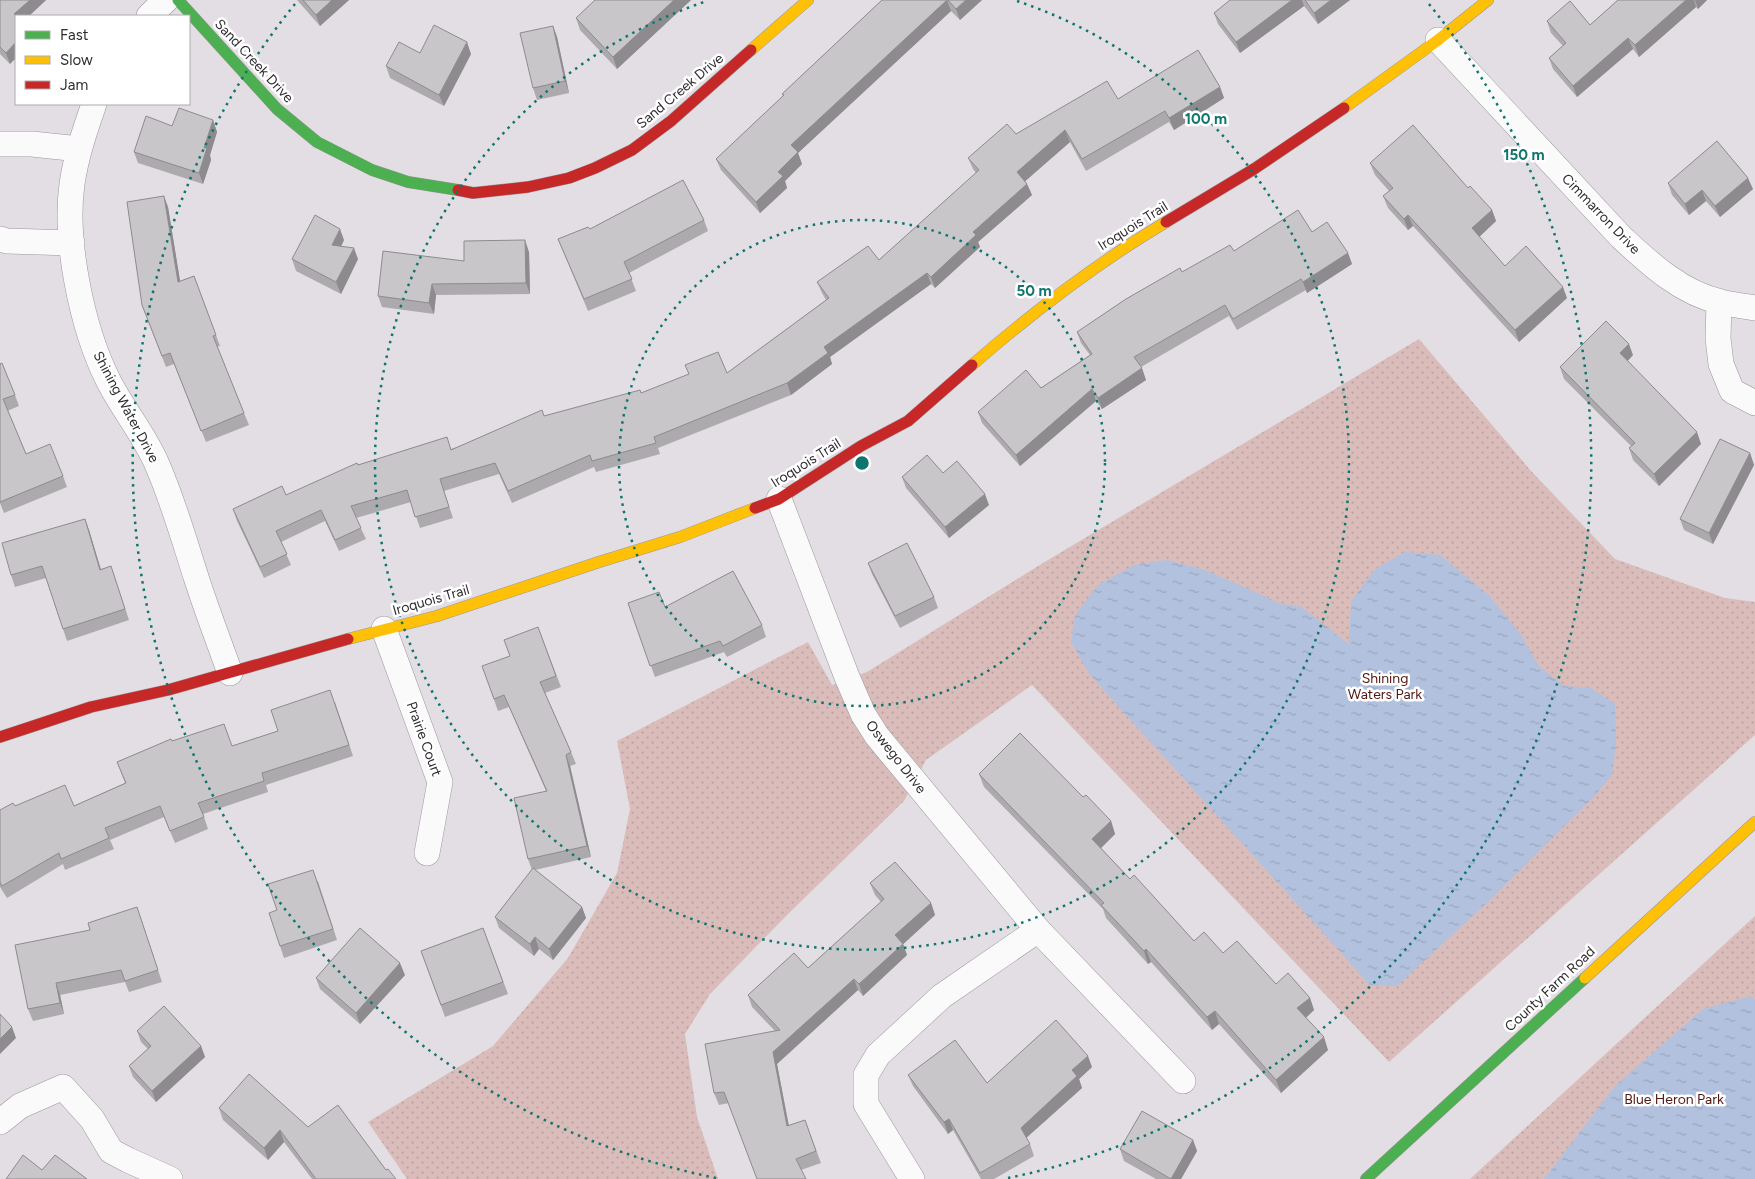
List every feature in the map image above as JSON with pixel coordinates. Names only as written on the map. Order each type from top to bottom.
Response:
[{"type":"street","points":[[150,15],[166,0]]},
{"type":"street","name":"Sand Creek Drive","points":[[178,0],[277,109],[317,142],[340,156],[372,170],[408,182],[473,193],[528,187],[569,178],[632,150],[671,121],[808,0]]},
{"type":"street","name":"Iroquois Trail","points":[[0,737],[91,707],[168,690],[384,629],[437,616],[598,562],[680,537],[779,499],[861,446],[908,421],[1004,337],[1119,250],[1254,169],[1316,128],[1438,40],[1488,0]]},
{"type":"street","name":"Cimmarron Drive","points":[[1438,40],[1621,237],[1648,262],[1682,287],[1719,302],[1755,308]]},
{"type":"street","name":"Shining Water Drive","points":[[94,105],[79,149],[72,185],[70,216],[72,243],[81,301],[91,340],[108,380],[158,467],[170,496],[230,673]]},
{"type":"street","points":[[0,144],[32,144],[79,149]]},
{"type":"street","points":[[0,238],[7,241],[72,243]]},
{"type":"street","points":[[1719,302],[1718,338],[1721,364],[1732,391],[1755,403]]},
{"type":"street","name":"Oswego Drive","points":[[779,499],[846,677],[863,714],[877,736],[1038,930],[1183,1081]]},
{"type":"street","name":"Prairie Court","points":[[384,629],[440,782],[427,853]]},
{"type":"street","name":"County Farm Road","points":[[1366,1179],[1755,822]]},
{"type":"street","points":[[912,1179],[866,1104],[866,1075],[878,1055],[942,996],[1038,930]]},
{"type":"street","points":[[0,1122],[20,1106],[63,1087],[92,1119],[112,1150],[128,1160],[170,1179]]},
{"type":"green space","name":"Shining Waters Park","points":[[1419,339],[1531,471],[1615,559],[1725,598],[1755,602],[1755,735],[1389,1062],[1032,685],[926,760],[904,801],[787,915],[710,994],[685,1034],[697,1117],[718,1179],[407,1179],[368,1122],[493,1046],[568,958],[617,873],[630,809],[617,741],[808,642],[832,685],[867,672],[1043,563]]},
{"type":"green space","name":"Blue Heron Park","points":[[1755,916],[1755,1179],[1470,1179]]},
{"type":"water","points":[[1405,552],[1440,555],[1490,596],[1521,635],[1539,666],[1564,686],[1591,688],[1615,704],[1616,745],[1612,775],[1594,797],[1492,898],[1397,986],[1370,985],[1090,675],[1071,642],[1075,615],[1098,585],[1134,565],[1167,560],[1205,570],[1281,604],[1300,606],[1349,644],[1351,601],[1375,569]]},
{"type":"water","name":"Blue Heron Park","points":[[1750,996],[1755,1000],[1755,1179],[1544,1179],[1615,1086],[1703,1009]]},
{"type":"building","points":[[0,0],[30,0],[14,14],[15,43],[6,53],[0,47]]},
{"type":"building","points":[[303,0],[332,0],[316,15]]},
{"type":"building","points":[[595,0],[674,0],[613,57],[576,18]]},
{"type":"building","points":[[882,0],[947,0],[791,145],[798,152],[778,172],[783,176],[756,202],[716,159]]},
{"type":"building","points":[[948,0],[966,0],[956,9]]},
{"type":"building","points":[[1230,0],[1292,0],[1236,42],[1214,13]]},
{"type":"building","points":[[1305,0],[1331,0],[1314,13]]},
{"type":"building","points":[[1618,0],[1686,0],[1635,45],[1628,38],[1573,86],[1549,58],[1566,43],[1547,21],[1570,1],[1590,25]]},
{"type":"building","points":[[434,25],[467,42],[439,95],[386,66],[399,42],[420,53]]},
{"type":"building","points":[[553,26],[565,81],[533,88],[520,33]]},
{"type":"building","points":[[1198,50],[1220,87],[1169,118],[1165,111],[1082,159],[1065,130],[1017,172],[1027,184],[973,232],[976,235],[931,277],[927,273],[824,347],[828,353],[787,383],[654,437],[656,443],[592,461],[590,455],[508,491],[495,463],[440,479],[449,507],[415,517],[407,490],[351,506],[361,528],[335,540],[321,510],[276,531],[287,554],[260,567],[233,509],[282,486],[286,495],[357,463],[358,465],[447,437],[451,450],[542,410],[544,416],[640,390],[641,393],[689,374],[685,365],[718,352],[727,373],[829,298],[817,282],[868,246],[879,260],[979,170],[968,158],[1007,124],[1016,134],[1107,81],[1118,99]]},
{"type":"building","points":[[179,108],[213,120],[204,148],[207,148],[199,173],[134,152],[146,116],[172,126]]},
{"type":"building","points":[[1413,125],[1468,188],[1470,186],[1492,210],[1472,228],[1505,266],[1526,246],[1563,287],[1515,330],[1408,215],[1404,219],[1383,196],[1393,188],[1370,163]]},
{"type":"building","points":[[1717,141],[1748,178],[1715,206],[1702,190],[1685,204],[1668,183]]},
{"type":"building","points":[[683,180],[704,220],[624,262],[632,279],[584,299],[558,239],[588,227],[590,229]]},
{"type":"building","points":[[164,196],[178,282],[194,276],[216,335],[213,336],[244,413],[201,431],[170,353],[162,356],[142,305],[127,202]]},
{"type":"building","points":[[1298,210],[1312,232],[1327,222],[1348,253],[1303,282],[1301,279],[1233,319],[1225,305],[1134,357],[1142,368],[1098,398],[1092,389],[1016,455],[978,412],[1026,370],[1041,388],[1092,354],[1077,332],[1126,299],[1180,268],[1182,272],[1230,245],[1234,251]]},
{"type":"building","points":[[315,215],[340,229],[332,245],[354,248],[336,282],[292,259]]},
{"type":"building","points":[[525,240],[526,283],[432,284],[429,303],[378,296],[383,251],[464,261],[464,241]]},
{"type":"building","points":[[1606,321],[1629,344],[1620,353],[1697,432],[1654,474],[1629,448],[1635,443],[1560,367]]},
{"type":"building","points":[[2,363],[15,395],[3,399],[26,454],[50,444],[63,476],[0,502],[0,364]]},
{"type":"building","points":[[1720,439],[1750,453],[1709,533],[1680,519]]},
{"type":"building","points":[[927,455],[943,473],[957,461],[985,494],[945,527],[902,477]]},
{"type":"building","points":[[85,519],[100,570],[111,566],[125,609],[63,629],[42,566],[11,575],[2,543]]},
{"type":"building","points":[[907,543],[934,597],[895,616],[868,563]]},
{"type":"building","points":[[733,571],[762,625],[723,646],[720,641],[650,666],[628,603],[659,592],[665,607]]},
{"type":"building","points":[[538,627],[556,676],[540,682],[571,752],[566,755],[587,846],[528,859],[514,798],[547,791],[504,695],[494,699],[482,666],[510,656],[504,640]]},
{"type":"building","points":[[330,690],[349,745],[262,773],[264,781],[198,803],[204,817],[170,831],[160,806],[105,828],[109,838],[61,859],[59,853],[2,886],[0,882],[0,810],[13,803],[15,806],[65,785],[74,806],[126,783],[117,762],[171,739],[172,741],[224,724],[232,746],[278,731],[271,710]]},
{"type":"building","points":[[1020,733],[1083,797],[1086,795],[1111,821],[1092,839],[1130,879],[1134,875],[1194,941],[1204,932],[1223,953],[1237,941],[1276,984],[1288,973],[1310,998],[1297,1008],[1324,1037],[1276,1080],[1215,1011],[1207,1017],[1146,949],[1144,951],[1101,905],[1104,903],[979,774]]},
{"type":"building","points":[[895,862],[931,903],[895,935],[903,944],[859,984],[854,979],[773,1052],[787,1126],[805,1120],[816,1151],[796,1159],[806,1179],[757,1179],[724,1092],[714,1093],[705,1044],[780,1030],[748,995],[794,953],[808,968],[884,899],[870,883]]},
{"type":"building","points":[[533,868],[582,907],[549,949],[535,937],[530,944],[495,917]]},
{"type":"building","points":[[313,870],[333,929],[280,946],[269,913],[277,910],[268,884]]},
{"type":"building","points":[[137,907],[158,970],[125,981],[121,970],[56,983],[60,1003],[28,1009],[15,945],[90,930],[88,923]]},
{"type":"building","points":[[360,928],[400,963],[356,1013],[316,978]]},
{"type":"building","points":[[483,928],[503,982],[441,1005],[421,951]]},
{"type":"building","points":[[164,1006],[201,1046],[152,1091],[129,1066],[151,1046],[137,1031]]},
{"type":"building","points":[[0,1014],[12,1027],[0,1039]]},
{"type":"building","points":[[1056,1020],[1088,1056],[1072,1070],[1077,1076],[1021,1128],[1030,1144],[980,1173],[949,1119],[944,1122],[908,1075],[955,1040],[987,1083]]},
{"type":"building","points":[[249,1074],[308,1127],[338,1105],[386,1170],[388,1169],[396,1179],[316,1179],[280,1130],[264,1148],[219,1108]]},
{"type":"building","points":[[1142,1111],[1193,1140],[1171,1179],[1120,1149]]},
{"type":"building","points":[[23,1155],[42,1170],[55,1155],[87,1179],[6,1179]]},
{"type":"traffic: fast","points":[[178,0],[277,109],[317,142],[372,170],[408,182],[458,190]]},
{"type":"traffic: fast","points":[[1366,1179],[1585,978]]},
{"type":"traffic: slow","points":[[751,50],[808,0]]},
{"type":"traffic: slow","points":[[1344,108],[1438,40],[1488,0]]},
{"type":"traffic: slow","points":[[972,365],[1066,289],[1115,254],[1166,222]]},
{"type":"traffic: slow","points":[[348,639],[437,616],[680,537],[755,508]]},
{"type":"traffic: slow","points":[[1585,978],[1755,822]]},
{"type":"traffic: jam","points":[[458,190],[473,193],[528,187],[569,178],[595,168],[632,150],[671,121],[751,50]]},
{"type":"traffic: jam","points":[[1166,222],[1254,169],[1344,108]]},
{"type":"traffic: jam","points":[[755,508],[779,499],[861,446],[908,421],[972,365]]},
{"type":"traffic: jam","points":[[0,737],[91,707],[168,690],[348,639]]}]
